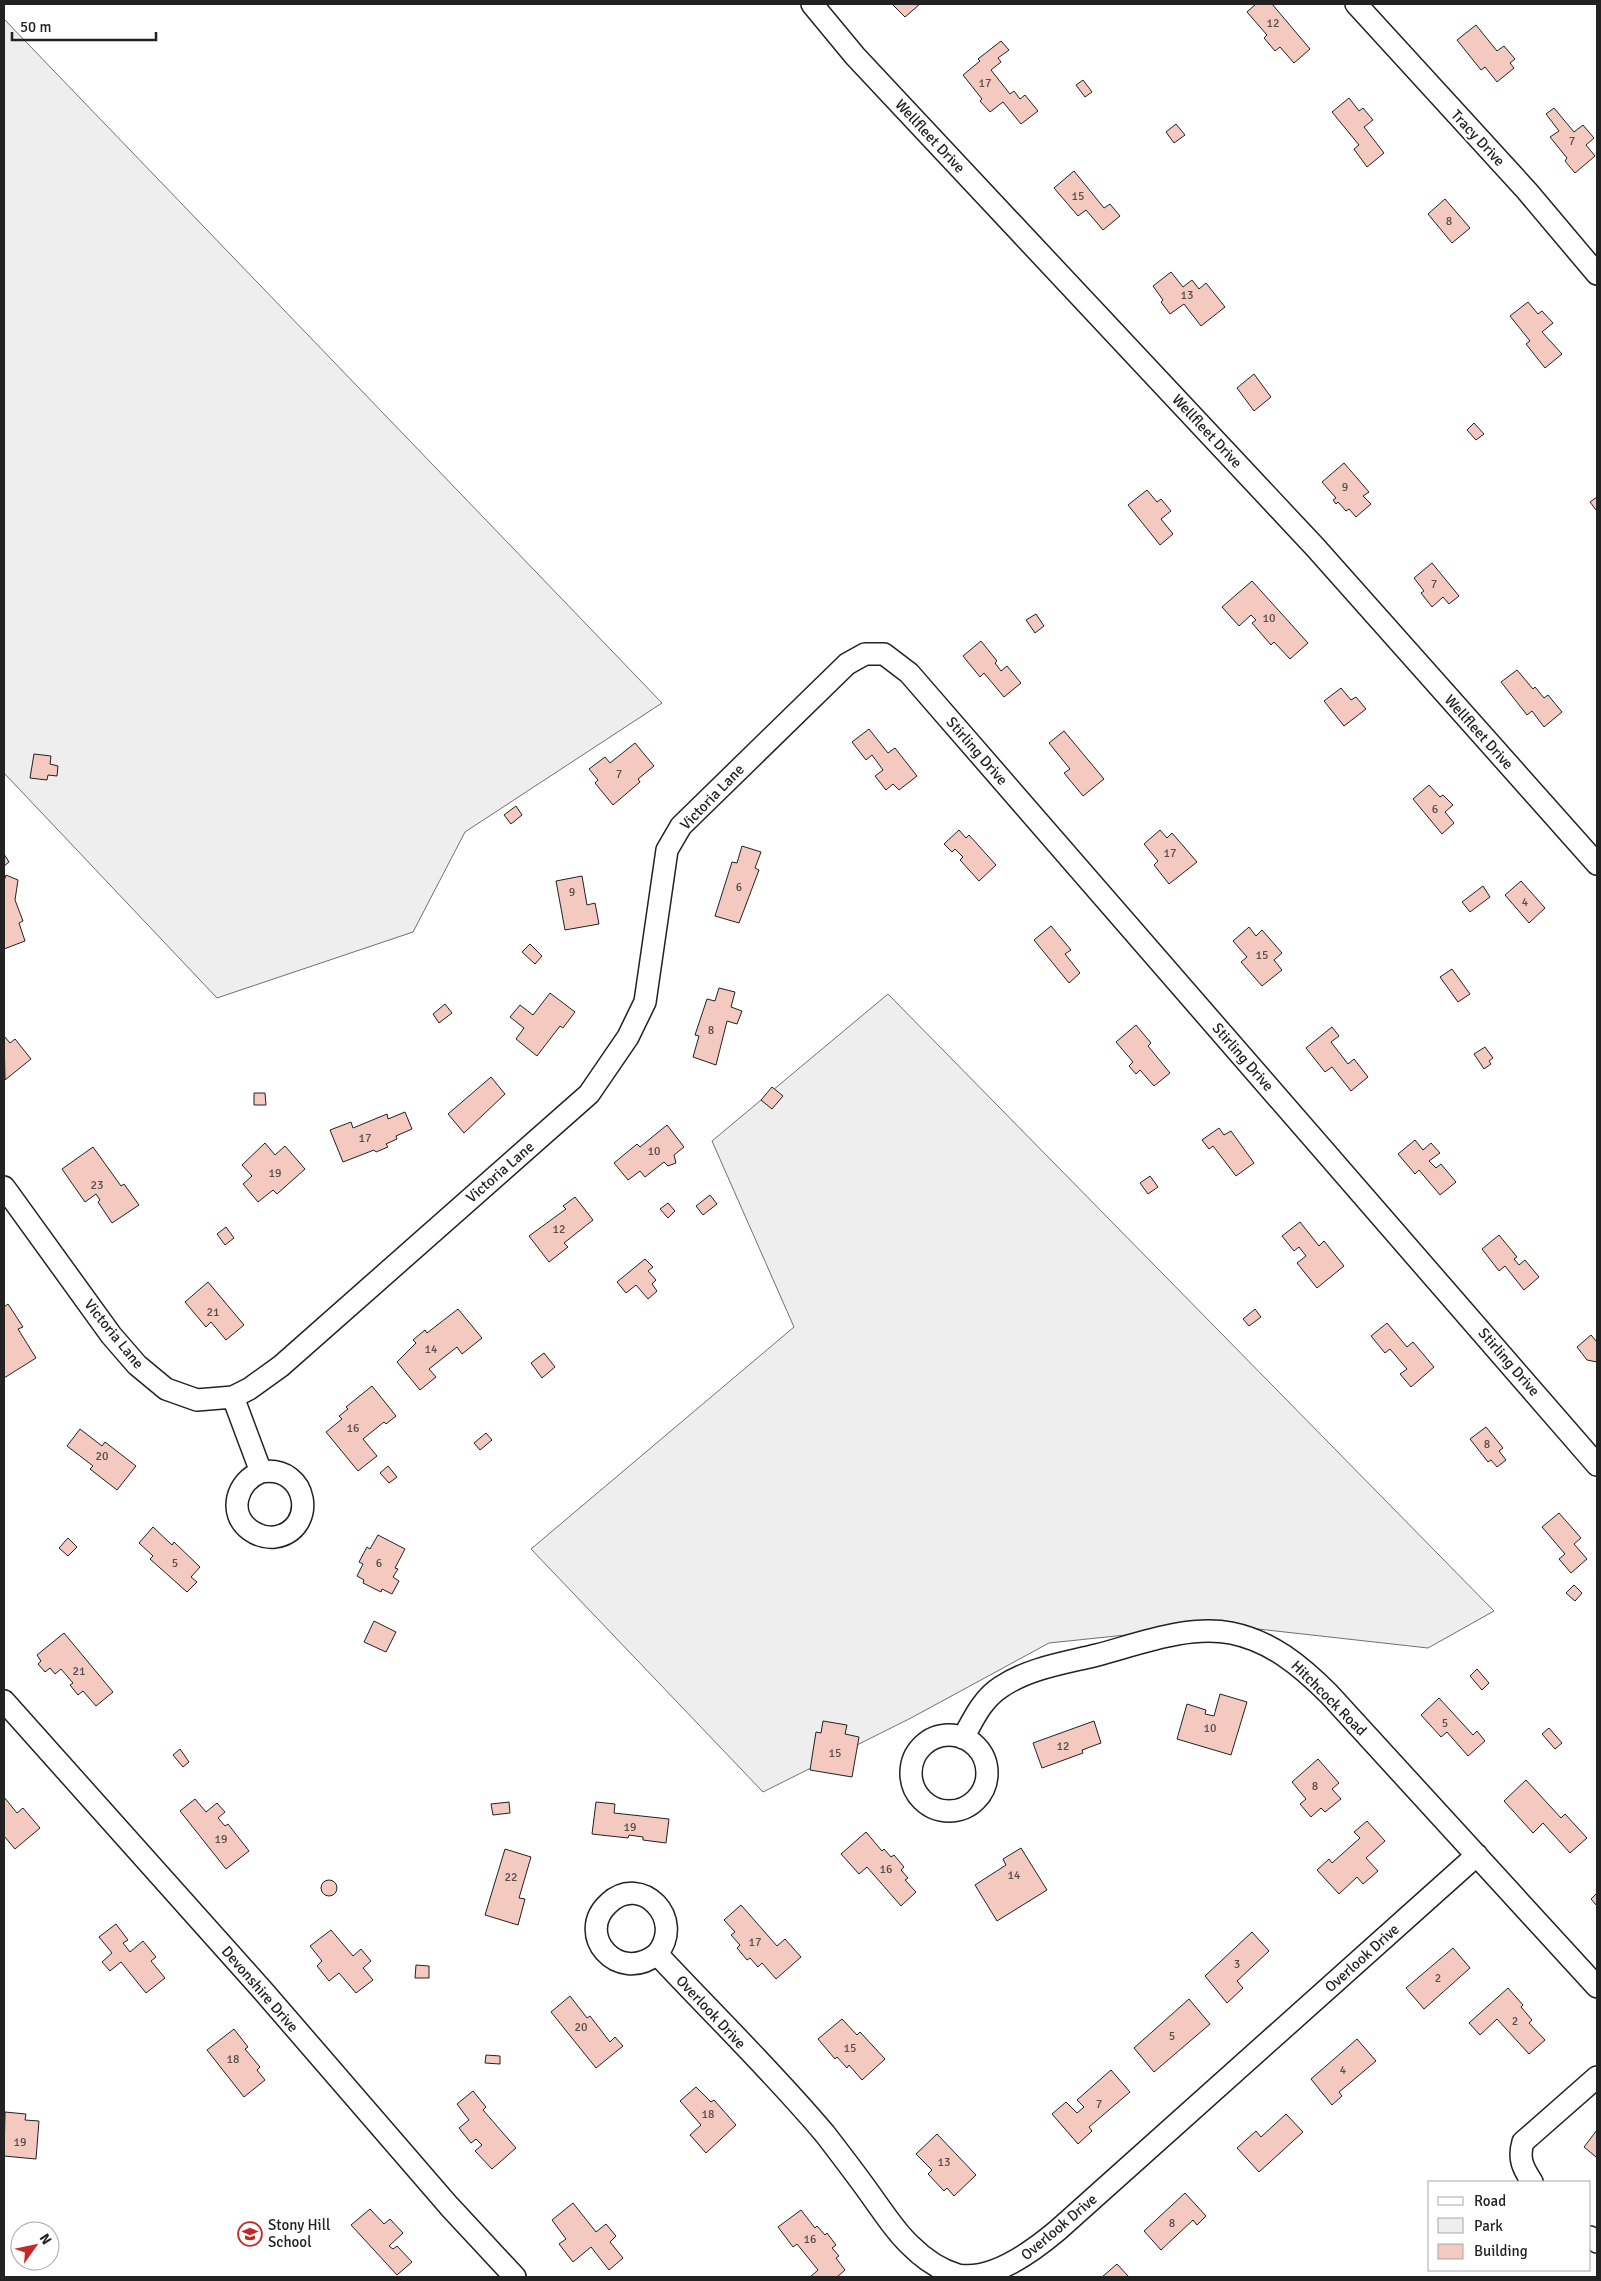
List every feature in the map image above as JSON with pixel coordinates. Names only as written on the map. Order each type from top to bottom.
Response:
[{"type":"street","name":"Wellfleet Drive","points":[[812,4],[856,56],[1315,547],[1597,864]]},
{"type":"street","name":"Tracy Drive","points":[[1356,4],[1527,192],[1597,274]]},
{"type":"street","name":"Victoria Lane","points":[[4,1187],[110,1335],[150,1378],[166,1388],[197,1400],[233,1397],[250,1388],[281,1366],[589,1094],[628,1037],[645,1002],[667,850],[681,826],[847,664],[865,654],[884,654]]},
{"type":"street","name":"Stirling Drive","points":[[884,654],[909,673],[1597,1465]]},
{"type":"street","points":[[233,1397],[261,1472]]},
{"type":"street","name":"Hitchcock Road","points":[[963,1738],[978,1710],[988,1697],[999,1688],[1028,1673],[1172,1635],[1200,1632],[1230,1633],[1258,1641],[1287,1656],[1308,1672],[1597,1987]]},
{"type":"street","name":"Devonshire Drive","points":[[4,1701],[264,1992],[442,2199],[514,2277]]},
{"type":"street","name":"Overlook Drive","points":[[657,1954],[808,2114],[910,2245],[926,2259],[953,2273],[959,2275],[981,2275],[1001,2269],[1022,2259],[1058,2230],[1477,1855]]},
{"type":"street","points":[[1531,2181],[1522,2166],[1520,2152],[1523,2142],[1597,2077]]},
{"type":"green space","points":[[4,19],[662,703],[465,832],[413,932],[217,998],[4,773]]},
{"type":"green space","points":[[888,994],[1494,1611],[1428,1648],[1222,1625],[1049,1643],[911,1718],[763,1792],[531,1549],[794,1327],[712,1141]]},
{"type":"building","points":[[892,4],[920,4],[905,17]]},
{"type":"building","points":[[1256,4],[1272,4],[1310,49],[1294,63],[1280,47],[1275,51],[1264,38],[1267,35],[1247,12]]},
{"type":"building","points":[[1476,25],[1497,51],[1504,46],[1515,59],[1510,63],[1514,68],[1497,82],[1485,67],[1481,70],[1457,40]]},
{"type":"building","points":[[1001,41],[1009,50],[998,58],[1001,62],[991,70],[1010,94],[1014,91],[1020,99],[1025,95],[1038,111],[1021,124],[1003,102],[990,112],[980,101],[982,99],[963,75],[980,61],[978,59]]},
{"type":"building","points":[[1083,80],[1092,92],[1085,97],[1076,85]]},
{"type":"building","points":[[1349,98],[1359,111],[1363,108],[1373,120],[1364,127],[1384,153],[1367,167],[1354,149],[1359,145],[1332,112]]},
{"type":"building","points":[[1554,108],[1574,132],[1583,125],[1594,138],[1586,145],[1595,156],[1575,173],[1565,161],[1567,158],[1550,137],[1559,131],[1546,114]]},
{"type":"building","points":[[1176,124],[1185,135],[1174,143],[1166,132]]},
{"type":"building","points":[[1074,171],[1104,208],[1110,204],[1120,216],[1103,230],[1086,210],[1078,216],[1054,188]]},
{"type":"building","points":[[1445,199],[1470,228],[1452,243],[1428,214]]},
{"type":"building","points":[[1171,272],[1183,287],[1192,280],[1199,289],[1206,283],[1225,307],[1201,326],[1184,304],[1170,314],[1153,286]]},
{"type":"building","points":[[1528,302],[1538,314],[1542,311],[1553,323],[1542,332],[1562,354],[1545,368],[1526,344],[1530,341],[1510,316]]},
{"type":"building","points":[[1254,374],[1271,397],[1254,411],[1237,388]]},
{"type":"building","points":[[1474,423],[1484,434],[1476,440],[1467,430]]},
{"type":"building","points":[[1344,463],[1369,492],[1363,496],[1371,504],[1356,517],[1349,509],[1346,511],[1338,502],[1336,504],[1333,500],[1336,498],[1322,482]]},
{"type":"building","points":[[1147,490],[1157,502],[1161,499],[1171,511],[1161,519],[1173,534],[1160,545],[1128,505]]},
{"type":"building","points":[[1597,497],[1597,509],[1596,510],[1590,502]]},
{"type":"building","points":[[1432,563],[1459,596],[1449,604],[1443,597],[1432,607],[1421,593],[1424,591],[1414,578]]},
{"type":"building","points":[[1252,581],[1308,643],[1290,659],[1274,642],[1271,645],[1252,623],[1256,620],[1251,615],[1239,626],[1222,607]]},
{"type":"building","points":[[1036,614],[1044,626],[1035,633],[1026,620]]},
{"type":"building","points":[[981,641],[997,661],[995,663],[1001,671],[1007,666],[1021,683],[1004,697],[984,673],[980,677],[963,656]]},
{"type":"building","points":[[1517,670],[1533,689],[1535,687],[1544,698],[1548,695],[1562,712],[1544,727],[1532,711],[1527,715],[1501,682]]},
{"type":"building","points":[[1341,688],[1351,700],[1356,697],[1366,709],[1344,726],[1324,701]]},
{"type":"building","points":[[869,729],[888,753],[895,748],[917,776],[899,790],[893,784],[886,790],[875,776],[883,770],[872,755],[866,760],[852,742]]},
{"type":"building","points":[[1064,731],[1104,779],[1083,796],[1064,773],[1070,769],[1049,743]]},
{"type":"building","points":[[635,743],[654,766],[638,779],[640,782],[613,805],[595,783],[598,780],[589,769],[605,757],[610,763]]},
{"type":"building","points":[[34,754],[51,756],[50,764],[58,766],[57,776],[48,775],[47,780],[30,778]]},
{"type":"building","points":[[1429,785],[1440,797],[1443,795],[1453,805],[1445,812],[1454,823],[1442,834],[1413,799]]},
{"type":"building","points":[[516,806],[522,815],[511,824],[504,815]]},
{"type":"building","points":[[959,830],[966,838],[969,835],[996,865],[979,881],[960,860],[963,857],[955,849],[952,852],[944,844]]},
{"type":"building","points":[[1160,830],[1167,838],[1172,833],[1197,862],[1169,884],[1154,865],[1158,861],[1144,844]]},
{"type":"building","points":[[742,846],[761,852],[755,868],[759,870],[739,923],[715,916],[732,862],[737,863]]},
{"type":"building","points":[[4,854],[9,862],[4,866]]},
{"type":"building","points":[[6,875],[18,880],[15,900],[23,921],[19,923],[25,941],[4,949],[4,881]]},
{"type":"building","points":[[582,876],[587,905],[595,903],[599,924],[565,930],[556,881]]},
{"type":"building","points":[[1521,881],[1545,908],[1529,923],[1505,895]]},
{"type":"building","points":[[1483,886],[1490,897],[1470,912],[1462,902]]},
{"type":"building","points":[[1051,926],[1071,950],[1065,954],[1080,973],[1069,983],[1034,940]]},
{"type":"building","points":[[1249,927],[1256,936],[1262,930],[1282,953],[1274,960],[1282,970],[1262,986],[1241,962],[1247,957],[1233,941]]},
{"type":"building","points":[[530,944],[542,956],[535,964],[522,952]]},
{"type":"building","points":[[1452,969],[1470,994],[1458,1002],[1440,977]]},
{"type":"building","points":[[719,988],[735,992],[731,1007],[742,1011],[737,1024],[727,1021],[716,1065],[693,1057],[699,1036],[695,1035],[707,999],[715,1001]]},
{"type":"building","points":[[550,993],[575,1012],[563,1028],[560,1026],[537,1056],[516,1039],[524,1028],[510,1017],[520,1005],[533,1015]]},
{"type":"building","points":[[445,1004],[452,1013],[439,1023],[433,1014]]},
{"type":"building","points":[[1136,1025],[1151,1043],[1148,1046],[1170,1073],[1154,1086],[1140,1070],[1136,1074],[1129,1066],[1133,1062],[1116,1042]]},
{"type":"building","points":[[1332,1027],[1339,1036],[1331,1042],[1348,1064],[1354,1059],[1368,1077],[1351,1091],[1332,1067],[1325,1072],[1306,1048]]},
{"type":"building","points":[[4,1036],[10,1043],[15,1039],[31,1059],[5,1080]]},
{"type":"building","points":[[1485,1047],[1493,1058],[1489,1061],[1491,1064],[1484,1069],[1474,1054]]},
{"type":"building","points":[[491,1077],[505,1094],[464,1133],[448,1114]]},
{"type":"building","points":[[772,1087],[783,1096],[772,1109],[761,1100]]},
{"type":"building","points":[[254,1093],[265,1093],[266,1105],[254,1105]]},
{"type":"building","points":[[405,1112],[412,1129],[396,1136],[397,1139],[386,1144],[388,1147],[376,1152],[374,1150],[343,1162],[330,1130],[351,1122],[353,1128],[387,1114],[388,1119]]},
{"type":"building","points":[[667,1125],[684,1147],[674,1155],[676,1163],[668,1166],[664,1162],[645,1177],[640,1171],[628,1180],[614,1163],[637,1144],[640,1147]]},
{"type":"building","points":[[1219,1128],[1224,1135],[1231,1131],[1254,1163],[1236,1176],[1213,1146],[1209,1149],[1202,1140]]},
{"type":"building","points":[[1415,1140],[1423,1150],[1431,1143],[1440,1153],[1429,1161],[1436,1168],[1441,1164],[1456,1182],[1440,1195],[1419,1170],[1415,1174],[1398,1154]]},
{"type":"building","points":[[265,1143],[275,1155],[285,1146],[305,1169],[277,1194],[273,1190],[258,1202],[243,1184],[252,1176],[242,1165]]},
{"type":"building","points":[[93,1147],[121,1186],[124,1184],[139,1205],[112,1223],[98,1202],[100,1200],[96,1194],[85,1202],[62,1169]]},
{"type":"building","points":[[1150,1176],[1158,1187],[1148,1194],[1140,1183]]},
{"type":"building","points":[[710,1195],[717,1204],[703,1215],[696,1206]]},
{"type":"building","points":[[575,1197],[593,1220],[564,1243],[568,1247],[549,1262],[529,1236],[566,1209],[563,1206]]},
{"type":"building","points":[[668,1203],[675,1211],[668,1218],[660,1209]]},
{"type":"building","points":[[1300,1222],[1319,1246],[1324,1241],[1344,1266],[1317,1288],[1297,1263],[1306,1256],[1299,1247],[1294,1251],[1282,1236]]},
{"type":"building","points":[[226,1227],[234,1238],[225,1245],[217,1234]]},
{"type":"building","points":[[1499,1235],[1517,1257],[1514,1259],[1519,1265],[1525,1260],[1539,1277],[1524,1290],[1505,1266],[1499,1271],[1482,1249]]},
{"type":"building","points":[[645,1259],[653,1267],[648,1271],[656,1280],[652,1284],[657,1291],[648,1299],[636,1285],[626,1293],[617,1282]]},
{"type":"building","points":[[208,1282],[244,1325],[226,1340],[211,1322],[206,1327],[185,1302]]},
{"type":"building","points":[[8,1304],[23,1327],[18,1329],[36,1358],[4,1378],[4,1307]]},
{"type":"building","points":[[458,1309],[482,1338],[462,1354],[457,1347],[429,1369],[436,1377],[420,1390],[397,1362],[416,1343],[413,1340],[425,1330],[427,1333]]},
{"type":"building","points":[[1255,1309],[1261,1317],[1249,1326],[1243,1319]]},
{"type":"building","points":[[1387,1323],[1407,1347],[1413,1342],[1434,1367],[1411,1387],[1400,1374],[1407,1369],[1390,1349],[1385,1353],[1371,1336]]},
{"type":"building","points":[[1591,1335],[1597,1342],[1597,1362],[1587,1360],[1577,1347]]},
{"type":"building","points":[[544,1353],[555,1367],[542,1378],[531,1363]]},
{"type":"building","points":[[372,1386],[396,1416],[386,1424],[384,1422],[363,1439],[377,1456],[358,1471],[326,1432],[342,1419],[339,1416],[348,1409],[346,1407]]},
{"type":"building","points":[[1486,1427],[1503,1448],[1499,1451],[1506,1460],[1497,1467],[1491,1460],[1488,1462],[1470,1439]]},
{"type":"building","points":[[80,1429],[102,1446],[105,1442],[136,1466],[117,1490],[90,1469],[93,1466],[67,1446]]},
{"type":"building","points":[[486,1433],[492,1440],[480,1450],[474,1443]]},
{"type":"building","points":[[388,1466],[397,1477],[389,1483],[380,1473]]},
{"type":"building","points":[[1559,1513],[1581,1538],[1574,1544],[1587,1559],[1571,1573],[1559,1559],[1565,1554],[1542,1527]]},
{"type":"building","points":[[153,1527],[172,1545],[174,1542],[200,1567],[191,1577],[197,1582],[187,1592],[150,1559],[153,1556],[139,1543]]},
{"type":"building","points":[[378,1535],[405,1549],[395,1568],[398,1569],[393,1577],[399,1581],[392,1594],[382,1589],[381,1592],[363,1583],[364,1580],[357,1576],[363,1564],[359,1562],[367,1547],[370,1549]]},
{"type":"building","points":[[68,1538],[77,1547],[68,1556],[59,1548]]},
{"type":"building","points":[[1574,1585],[1582,1593],[1575,1601],[1566,1593]]},
{"type":"building","points":[[374,1621],[396,1632],[386,1652],[364,1642]]},
{"type":"building","points":[[64,1633],[113,1692],[96,1706],[83,1691],[78,1695],[70,1685],[73,1683],[61,1669],[55,1674],[50,1668],[45,1672],[38,1664],[41,1661],[37,1655]]},
{"type":"building","points":[[1477,1669],[1489,1683],[1482,1690],[1470,1676]]},
{"type":"building","points":[[1220,1694],[1247,1702],[1231,1755],[1177,1739],[1187,1704],[1206,1710],[1205,1714],[1214,1716]]},
{"type":"building","points":[[1439,1698],[1473,1735],[1477,1731],[1485,1741],[1468,1756],[1447,1732],[1441,1737],[1421,1715]]},
{"type":"building","points":[[823,1721],[847,1725],[845,1734],[859,1737],[852,1777],[810,1770],[816,1732],[821,1733]]},
{"type":"building","points":[[1094,1721],[1101,1743],[1082,1750],[1083,1753],[1042,1768],[1033,1743]]},
{"type":"building","points":[[1549,1728],[1562,1743],[1555,1749],[1542,1734]]},
{"type":"building","points":[[180,1749],[189,1762],[183,1767],[173,1755]]},
{"type":"building","points":[[1318,1759],[1339,1783],[1332,1789],[1341,1799],[1325,1812],[1321,1808],[1311,1817],[1300,1804],[1306,1799],[1292,1782]]},
{"type":"building","points":[[1526,1780],[1561,1818],[1565,1814],[1587,1838],[1570,1853],[1543,1823],[1533,1833],[1504,1801]]},
{"type":"building","points":[[4,1797],[17,1813],[23,1808],[40,1828],[15,1849],[4,1836]]},
{"type":"building","points":[[195,1799],[206,1812],[217,1803],[225,1812],[218,1818],[225,1826],[228,1824],[249,1851],[226,1869],[180,1811]]},
{"type":"building","points":[[509,1802],[510,1813],[493,1815],[491,1804]]},
{"type":"building","points":[[596,1802],[615,1804],[614,1813],[669,1819],[666,1843],[643,1840],[643,1837],[629,1835],[628,1838],[592,1834]]},
{"type":"building","points":[[1367,1821],[1385,1841],[1366,1858],[1378,1871],[1363,1884],[1357,1877],[1339,1894],[1317,1870],[1329,1859],[1332,1863],[1360,1838],[1354,1832]]},
{"type":"building","points":[[866,1832],[882,1851],[884,1849],[891,1857],[894,1855],[904,1867],[901,1870],[908,1878],[905,1880],[916,1892],[901,1906],[867,1867],[859,1874],[841,1854]]},
{"type":"building","points":[[1021,1848],[1047,1890],[997,1921],[975,1885],[1006,1865],[1003,1859]]},
{"type":"building","points":[[505,1849],[531,1857],[519,1898],[525,1899],[518,1925],[485,1915]]},
{"type":"building","points":[[329,1880],[337,1888],[329,1896],[321,1888]]},
{"type":"building","points":[[1597,1893],[1597,1906],[1591,1899]]},
{"type":"building","points":[[741,1905],[777,1946],[785,1939],[801,1957],[776,1979],[762,1963],[758,1967],[750,1958],[747,1960],[737,1948],[740,1945],[731,1935],[735,1932],[724,1920]]},
{"type":"building","points":[[116,1924],[128,1940],[123,1943],[130,1952],[143,1941],[156,1957],[151,1961],[165,1978],[146,1993],[121,1962],[110,1971],[102,1962],[112,1953],[99,1937]]},
{"type":"building","points":[[331,1930],[353,1956],[361,1949],[371,1961],[363,1968],[373,1980],[356,1993],[339,1973],[329,1981],[317,1966],[322,1961],[310,1946]]},
{"type":"building","points":[[1252,1932],[1269,1951],[1237,1981],[1243,1988],[1227,2003],[1205,1976]]},
{"type":"building","points":[[1453,1948],[1470,1968],[1424,2009],[1406,1988]]},
{"type":"building","points":[[416,1965],[429,1966],[429,1978],[415,1978]]},
{"type":"building","points":[[1508,1988],[1523,2005],[1521,2007],[1532,2020],[1529,2023],[1545,2040],[1529,2054],[1497,2019],[1480,2035],[1469,2023]]},
{"type":"building","points":[[570,1996],[587,2018],[590,2016],[610,2042],[615,2037],[623,2046],[596,2068],[551,2012]]},
{"type":"building","points":[[1189,1999],[1210,2024],[1154,2072],[1134,2048]]},
{"type":"building","points":[[842,2019],[857,2035],[860,2032],[885,2059],[862,2080],[849,2065],[847,2068],[837,2057],[835,2059],[818,2039]]},
{"type":"building","points":[[234,2029],[248,2047],[245,2049],[260,2067],[257,2070],[265,2080],[244,2097],[207,2050]]},
{"type":"building","points":[[1357,2039],[1376,2061],[1339,2092],[1342,2096],[1332,2105],[1311,2079]]},
{"type":"building","points":[[486,2055],[500,2056],[500,2064],[485,2063]]},
{"type":"building","points":[[1111,2070],[1130,2092],[1089,2127],[1092,2131],[1078,2144],[1052,2114],[1066,2102],[1077,2113],[1084,2107],[1077,2100]]},
{"type":"building","points":[[696,2087],[711,2102],[714,2100],[736,2125],[706,2153],[690,2135],[701,2125],[680,2101]]},
{"type":"building","points":[[473,2091],[486,2107],[483,2110],[516,2148],[492,2169],[475,2151],[482,2145],[476,2139],[471,2143],[459,2128],[469,2120],[457,2104]]},
{"type":"building","points":[[5,2112],[26,2114],[25,2120],[39,2121],[36,2159],[4,2156]]},
{"type":"building","points":[[1286,2114],[1303,2132],[1259,2172],[1237,2148],[1256,2131],[1261,2137]]},
{"type":"building","points":[[1597,2130],[1597,2156],[1596,2157],[1584,2147]]},
{"type":"building","points":[[937,2134],[976,2175],[954,2196],[947,2188],[944,2191],[928,2174],[932,2170],[916,2154]]},
{"type":"building","points":[[1185,2193],[1206,2216],[1197,2225],[1193,2220],[1161,2250],[1144,2231]]},
{"type":"building","points":[[573,2203],[596,2232],[606,2224],[616,2236],[610,2242],[623,2258],[609,2270],[591,2247],[573,2262],[559,2244],[566,2239],[552,2220]]},
{"type":"building","points":[[370,2209],[384,2224],[390,2219],[403,2233],[389,2246],[393,2249],[397,2246],[412,2262],[397,2275],[351,2225]]},
{"type":"building","points":[[801,2210],[815,2228],[817,2226],[825,2235],[827,2233],[836,2245],[832,2248],[839,2256],[836,2258],[845,2270],[837,2277],[810,2277],[818,2270],[797,2244],[793,2247],[778,2227]]},
{"type":"building","points":[[1117,2264],[1129,2277],[1102,2277]]},
{"type":"place","name":"Stony Hill School","points":[[250,2234]]}]
